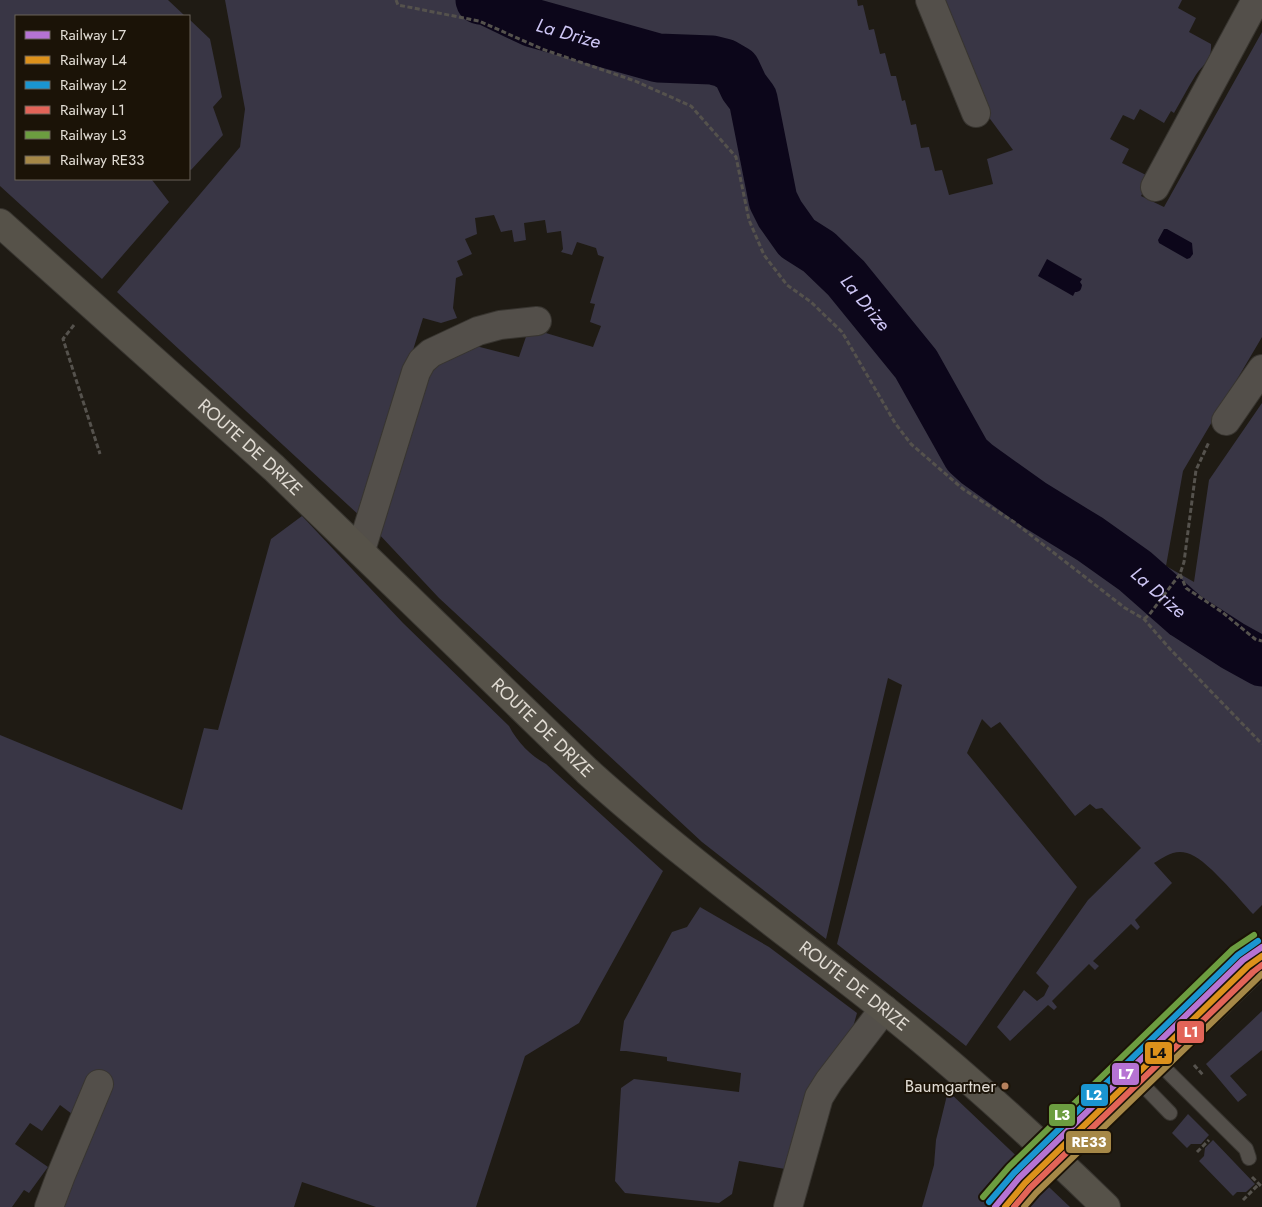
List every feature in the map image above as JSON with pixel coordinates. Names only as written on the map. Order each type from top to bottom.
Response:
[{"type":"main road","name":"ROUTE DE DRIZE","points":[[0,223],[205,405],[361,550],[620,801],[702,869],[884,1009],[993,1100],[1106,1207]]},
{"type":"street","points":[[930,0],[976,113]]},
{"type":"street","points":[[1155,186],[1256,0]]},
{"type":"street","points":[[361,550],[416,372],[422,362],[431,353],[478,332],[500,325],[537,321]]},
{"type":"street","points":[[1226,421],[1262,369]]},
{"type":"street","points":[[1056,1158],[1262,961]]},
{"type":"street","points":[[788,1207],[819,1097],[829,1080],[884,1009]]},
{"type":"street","points":[[49,1207],[99,1084]]},
{"type":"lane","points":[[1158,1061],[1246,1149],[1249,1158]]},
{"type":"lane","points":[[1138,1080],[1170,1112]]},
{"type":"path","points":[[396,0],[398,4],[479,21],[542,49],[635,82],[691,106],[736,157],[749,220],[764,255],[787,285],[811,302],[842,332],[895,423],[911,444],[963,489],[1014,522],[1125,608],[1144,620],[1262,744]]},
{"type":"path","points":[[78,319],[63,340],[100,454]]},
{"type":"path","points":[[1144,620],[1180,574],[1184,562],[1196,470],[1214,434],[1226,421]]},
{"type":"path","points":[[1180,574],[1186,588],[1222,612],[1254,640],[1262,641]]},
{"type":"path","points":[[1243,1200],[1259,1184]]},
{"type":"shaded area","points":[[0,0],[168,0],[184,15],[15,15],[15,180],[152,180],[169,202],[102,279],[0,186]]},
{"type":"shaded area","points":[[225,0],[857,0],[858,6],[863,5],[869,30],[874,29],[880,54],[885,53],[891,76],[896,76],[902,101],[905,100],[911,125],[916,124],[921,148],[929,147],[935,171],[942,170],[949,195],[993,184],[987,159],[1013,150],[982,108],[941,0],[1182,0],[1178,8],[1196,18],[1189,32],[1211,44],[1208,59],[1194,78],[1174,113],[1171,111],[1164,123],[1140,109],[1134,120],[1123,115],[1110,139],[1129,149],[1122,163],[1146,175],[1148,184],[1141,196],[1164,207],[1262,32],[1262,337],[1183,471],[1166,566],[1194,582],[1209,480],[1262,403],[1262,905],[1253,914],[1222,879],[1194,856],[1178,852],[1165,856],[1154,863],[1172,883],[1135,920],[1140,927],[1137,930],[1131,924],[1093,961],[1099,966],[1095,970],[1089,964],[1052,1001],[1057,1007],[1054,1010],[1048,1005],[1010,1041],[997,1027],[1024,990],[1037,1001],[1044,996],[1049,986],[1036,973],[1088,900],[1141,848],[1102,808],[1096,809],[1090,804],[1075,816],[1000,722],[991,728],[982,719],[967,753],[1077,887],[966,1046],[837,944],[902,685],[888,678],[826,939],[702,842],[439,598],[377,532],[429,369],[476,346],[519,357],[529,328],[593,347],[601,326],[590,322],[595,304],[590,303],[604,257],[598,255],[596,248],[577,242],[572,255],[561,252],[563,249],[561,231],[547,233],[545,220],[524,223],[526,240],[514,242],[512,230],[501,232],[494,215],[475,218],[477,234],[465,239],[472,254],[457,261],[463,275],[456,278],[453,308],[457,318],[441,323],[423,318],[361,517],[117,292],[240,147],[245,109]]},
{"type":"shaded area","points":[[190,20],[210,39],[222,97],[213,107],[223,135],[191,170]]},
{"type":"shaded area","points":[[1164,229],[1192,243],[1193,254],[1190,258],[1187,259],[1159,243],[1158,240]]},
{"type":"shaded area","points":[[1047,259],[1082,279],[1080,282],[1082,285],[1078,292],[1075,292],[1073,296],[1038,276]]},
{"type":"shaded area","points":[[302,516],[403,623],[509,726],[525,748],[546,764],[663,871],[579,1023],[525,1056],[476,1207],[376,1207],[302,1182],[294,1207],[56,1207],[76,1117],[60,1105],[42,1131],[30,1123],[15,1144],[48,1167],[29,1193],[24,1190],[12,1207],[0,1207],[0,735],[182,810],[204,728],[218,730],[271,539]]},
{"type":"shaded area","points":[[700,907],[769,947],[857,1013],[850,1038],[791,1170],[739,1161],[732,1194],[719,1203],[625,1193],[615,1181],[621,1088],[634,1079],[739,1092],[741,1073],[667,1061],[667,1057],[620,1051],[624,1021],[672,932],[687,927]]},
{"type":"shaded area","points":[[1262,1011],[1262,1050],[1230,1076],[1247,1095],[1238,1102],[1206,1064]]},
{"type":"shaded area","points":[[948,1091],[1070,1207],[922,1207],[934,1165],[936,1140]]},
{"type":"shaded area","points":[[1188,1114],[1209,1135],[1201,1144],[1191,1144],[1187,1148],[1172,1133]]},
{"type":"shaded area","points":[[1213,1140],[1255,1184],[1246,1192],[1237,1192],[1233,1196],[1199,1161],[1204,1156],[1205,1148]]},
{"type":"waterway","name":"La Drize","points":[[480,0],[487,1],[533,23],[658,58],[712,60],[724,63],[736,70],[744,87],[753,99],[773,200],[780,214],[797,238],[819,252],[846,278],[916,364],[967,455],[1033,504],[1090,539],[1135,571],[1185,615],[1262,662]]},
{"type":"rail line","name":"L3","points":[[983,1197],[1009,1167],[1233,949],[1254,935]]},
{"type":"rail line","name":"L2","points":[[989,1202],[1014,1173],[1238,955],[1258,941]]},
{"type":"rail line","name":"L7","points":[[995,1207],[1019,1178],[1243,960],[1262,947]]},
{"type":"rail line","name":"L4","points":[[1005,1207],[1025,1183],[1248,966],[1262,956]]},
{"type":"rail line","name":"L1","points":[[1014,1207],[1030,1188],[1262,965]]},
{"type":"rail line","name":"RE33","points":[[1024,1207],[1036,1193],[1262,974]]},
{"type":"place","name":"Baumgartner","points":[[1005,1086]]}]
